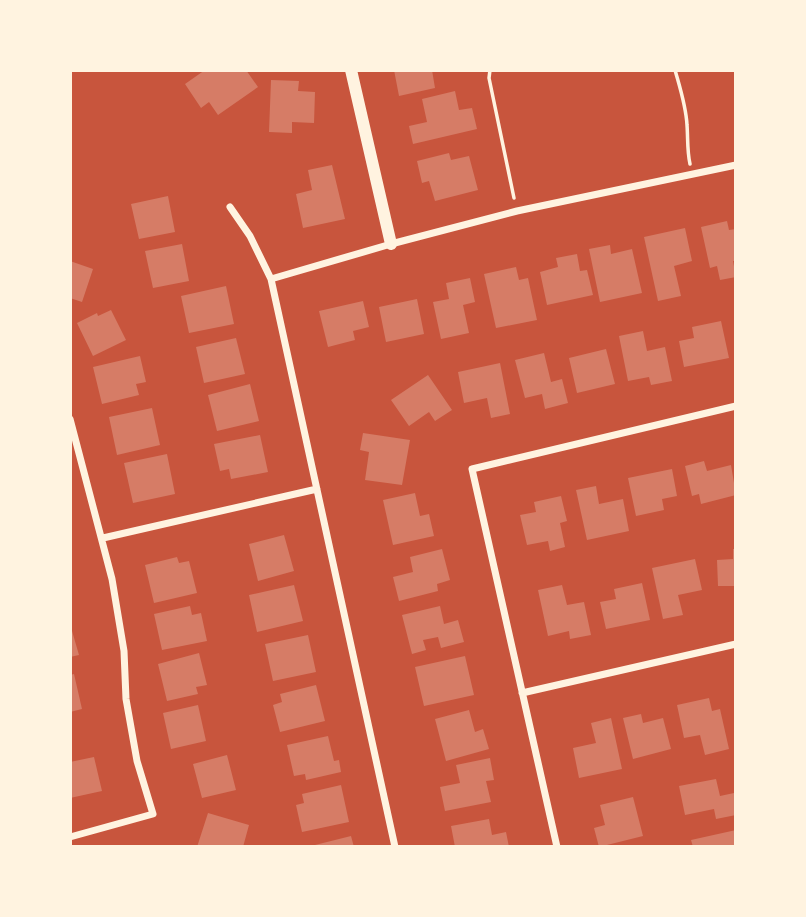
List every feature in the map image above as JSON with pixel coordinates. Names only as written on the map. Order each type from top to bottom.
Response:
[{"type":"street","points":[[351,70],[391,244]]},
{"type":"street","points":[[271,279],[517,211],[736,165]]},
{"type":"street","points":[[230,207],[250,236],[271,279],[395,847]]},
{"type":"street","points":[[557,847],[472,469],[736,406]]},
{"type":"street","points":[[70,419],[103,538],[124,651],[126,699],[136,761],[153,814],[70,837]]},
{"type":"street","points":[[103,538],[317,489]]},
{"type":"street","points":[[522,693],[736,644]]},
{"type":"path","points":[[490,70],[489,78],[517,211]]},
{"type":"path","points":[[675,70],[685,110],[687,148],[692,174]]},
{"type":"building","points":[[205,70],[246,70],[258,87],[218,115],[209,102],[201,108],[185,84]]},
{"type":"building","points":[[394,70],[432,70],[435,88],[399,96]]},
{"type":"building","points":[[271,80],[299,81],[298,91],[315,92],[314,123],[292,122],[292,133],[269,132]]},
{"type":"building","points":[[455,91],[459,110],[472,108],[477,129],[413,144],[409,126],[427,122],[422,99]]},
{"type":"building","points":[[449,153],[451,160],[469,156],[478,190],[435,201],[429,181],[422,183],[417,161]]},
{"type":"building","points":[[332,165],[345,219],[303,228],[296,194],[312,190],[308,170]]},
{"type":"building","points":[[168,196],[175,232],[139,239],[131,204]]},
{"type":"building","points":[[727,221],[729,230],[736,229],[736,261],[733,261],[736,277],[720,280],[717,266],[710,268],[701,227]]},
{"type":"building","points":[[685,228],[692,261],[674,266],[681,296],[658,301],[644,237]]},
{"type":"building","points":[[182,244],[189,281],[153,288],[145,251]]},
{"type":"building","points":[[610,245],[611,254],[632,249],[642,293],[600,302],[589,249]]},
{"type":"building","points":[[577,254],[580,271],[587,270],[593,295],[547,305],[540,272],[558,267],[556,258]]},
{"type":"building","points":[[70,261],[93,269],[82,302],[70,298]]},
{"type":"building","points":[[516,267],[519,280],[528,278],[537,320],[496,328],[484,274]]},
{"type":"building","points":[[470,278],[475,302],[463,305],[469,333],[441,339],[433,302],[449,299],[446,283]]},
{"type":"building","points":[[226,286],[234,324],[189,333],[181,296]]},
{"type":"building","points":[[417,299],[424,334],[386,342],[379,307]]},
{"type":"building","points":[[363,301],[369,327],[353,331],[355,340],[328,347],[319,311]]},
{"type":"building","points":[[111,310],[126,340],[93,356],[77,323],[97,313],[98,316]]},
{"type":"building","points":[[721,321],[729,358],[684,367],[679,341],[694,338],[692,327]]},
{"type":"building","points":[[643,331],[647,351],[665,347],[672,381],[651,385],[649,377],[628,381],[619,336]]},
{"type":"building","points":[[236,338],[245,374],[204,383],[196,347]]},
{"type":"building","points":[[606,349],[615,384],[577,393],[569,358]]},
{"type":"building","points":[[544,353],[551,382],[562,379],[568,403],[545,409],[542,394],[525,398],[515,360]]},
{"type":"building","points":[[140,356],[146,382],[136,384],[139,395],[102,404],[93,367]]},
{"type":"building","points":[[500,363],[510,414],[491,418],[487,398],[464,403],[458,372]]},
{"type":"building","points":[[428,375],[452,410],[435,421],[429,412],[409,426],[391,400]]},
{"type":"building","points":[[250,384],[259,421],[217,431],[208,395]]},
{"type":"building","points":[[152,408],[160,445],[117,455],[109,417]]},
{"type":"building","points":[[363,433],[410,440],[402,485],[365,480],[369,452],[360,450]]},
{"type":"building","points":[[260,435],[268,472],[231,479],[229,469],[220,471],[214,444]]},
{"type":"building","points":[[167,454],[175,494],[133,503],[124,463]]},
{"type":"building","points":[[704,461],[707,471],[731,465],[736,495],[701,504],[699,494],[692,496],[685,466]]},
{"type":"building","points":[[672,469],[677,496],[662,499],[664,510],[636,516],[628,478]]},
{"type":"building","points":[[596,486],[599,504],[623,499],[629,531],[587,540],[576,490]]},
{"type":"building","points":[[415,493],[420,516],[429,514],[434,536],[393,545],[383,500]]},
{"type":"building","points":[[561,496],[567,521],[560,523],[565,547],[550,551],[548,541],[527,545],[520,515],[536,512],[534,502]]},
{"type":"building","points":[[284,535],[294,571],[258,581],[249,544]]},
{"type":"building","points":[[442,549],[450,580],[437,584],[438,591],[399,601],[393,577],[413,572],[410,557]]},
{"type":"building","points":[[733,549],[736,549],[736,586],[718,586],[717,560],[733,559]]},
{"type":"building","points":[[177,557],[179,563],[189,561],[197,593],[154,603],[145,565]]},
{"type":"building","points":[[695,559],[702,590],[678,595],[683,615],[663,619],[652,568]]},
{"type":"building","points":[[642,583],[650,620],[606,629],[600,602],[616,599],[614,589]]},
{"type":"building","points":[[294,585],[303,621],[257,632],[249,595]]},
{"type":"building","points":[[562,585],[567,605],[584,602],[591,635],[570,639],[569,631],[548,636],[538,590]]},
{"type":"building","points":[[190,606],[192,615],[201,613],[207,641],[162,650],[154,614]]},
{"type":"building","points":[[440,606],[444,624],[458,620],[464,642],[441,648],[438,637],[423,640],[426,650],[412,654],[402,615]]},
{"type":"building","points":[[70,624],[79,655],[70,657]]},
{"type":"building","points":[[308,635],[316,672],[273,681],[265,644]]},
{"type":"building","points":[[199,653],[207,685],[196,687],[198,694],[167,701],[158,664]]},
{"type":"building","points":[[465,656],[474,695],[424,706],[415,667]]},
{"type":"building","points":[[74,674],[82,709],[70,712],[70,675]]},
{"type":"building","points":[[316,685],[325,721],[280,732],[273,705],[282,702],[280,694]]},
{"type":"building","points":[[709,698],[712,711],[720,709],[729,749],[705,755],[700,735],[684,738],[677,705]]},
{"type":"building","points":[[198,705],[206,741],[171,749],[163,713]]},
{"type":"building","points":[[469,710],[475,732],[483,729],[489,749],[446,761],[435,719]]},
{"type":"building","points":[[641,714],[643,723],[663,718],[671,749],[633,759],[623,718]]},
{"type":"building","points":[[611,718],[622,769],[579,778],[573,748],[596,743],[591,723]]},
{"type":"building","points":[[328,736],[334,761],[339,760],[341,772],[306,780],[305,774],[294,776],[287,745]]},
{"type":"building","points":[[227,755],[236,790],[202,798],[193,764]]},
{"type":"building","points":[[94,757],[102,791],[70,798],[70,762]]},
{"type":"building","points":[[490,758],[494,780],[486,781],[491,802],[445,811],[440,787],[460,783],[456,765]]},
{"type":"building","points":[[716,779],[720,796],[734,793],[736,815],[716,819],[714,809],[685,815],[679,786]]},
{"type":"building","points":[[341,785],[349,822],[302,832],[296,805],[304,803],[302,794]]},
{"type":"building","points":[[633,797],[643,836],[599,847],[594,828],[605,825],[600,805]]},
{"type":"building","points":[[208,813],[249,825],[243,847],[197,847]]},
{"type":"building","points":[[489,819],[492,835],[506,832],[509,847],[455,847],[451,826]]},
{"type":"building","points":[[736,830],[736,847],[693,847],[691,840]]},
{"type":"building","points":[[351,836],[354,847],[311,847],[311,846]]}]
